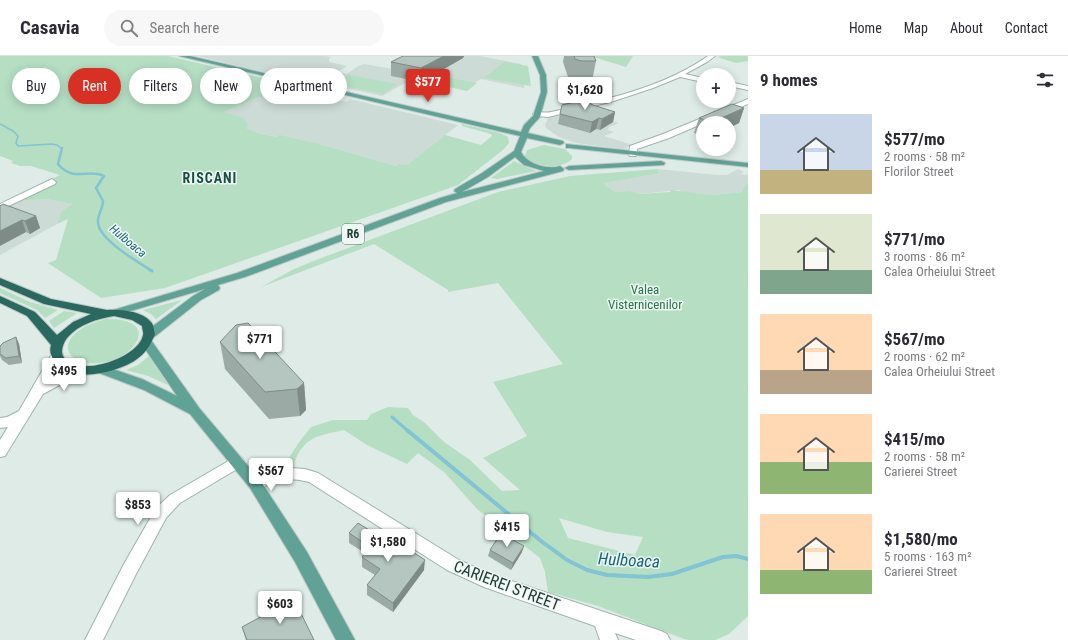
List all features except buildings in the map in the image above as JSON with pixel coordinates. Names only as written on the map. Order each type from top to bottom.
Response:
[{"type":"highway","name":"R6","points":[[0,281],[48,302],[110,313],[131,315],[143,321],[148,327],[148,339],[141,351],[118,366],[103,370],[78,370],[68,367],[61,362],[57,350],[46,330],[31,314],[0,299]]},
{"type":"highway","name":"R6","points":[[57,350],[64,334],[75,325],[90,318],[110,313]]},
{"type":"main road","points":[[182,56],[500,130],[526,131],[560,143]]},
{"type":"main road","points":[[518,150],[526,131],[538,121],[542,104],[544,88],[541,69],[535,56]]},
{"type":"main road","points":[[538,121],[551,138],[560,143]]},
{"type":"main road","points":[[500,130],[515,138],[519,157],[523,161],[540,168],[650,163],[729,164]]},
{"type":"main road","points":[[518,150],[531,143],[560,143]]},
{"type":"main road","name":"R6","points":[[560,143],[569,146],[633,154],[748,165]]},
{"type":"main road","name":"R6","points":[[110,313],[241,275],[443,200],[577,164],[581,158],[576,150],[569,146]]},
{"type":"main road","name":"R6","points":[[443,200],[485,175],[518,150]]},
{"type":"main road","name":"R6","points":[[148,339],[197,298],[241,275]]},
{"type":"main road","points":[[148,339],[196,412],[255,484],[301,557],[346,640]]},
{"type":"main road","points":[[103,370],[137,381],[196,412]]},
{"type":"street","points":[[538,121],[548,115],[612,100],[646,89],[679,76],[708,60],[710,56]]},
{"type":"street","points":[[679,76],[696,79]]},
{"type":"street","points":[[736,85],[748,88]]},
{"type":"street","points":[[633,154],[633,148],[666,136],[748,101]]},
{"type":"street","points":[[0,206],[52,182]]},
{"type":"street","points":[[0,452],[38,391],[57,350]]},
{"type":"street","points":[[38,391],[78,370]]},
{"type":"street","points":[[0,423],[10,422],[23,414]]},
{"type":"street","points":[[94,640],[130,569],[161,513],[175,498],[237,462]]},
{"type":"street","name":"CARIEREI STREET","points":[[255,484],[275,475],[285,473],[295,473],[313,477],[453,565],[484,579],[661,640]]},
{"type":"street","points":[[601,620],[609,640]]},
{"type":"shaded area","points":[[198,56],[324,56],[331,57],[329,62],[347,66],[344,68],[260,68],[260,71]]},
{"type":"shaded area","points":[[422,56],[480,56],[521,64],[525,75],[524,88],[481,79],[463,89],[447,80],[434,78],[422,86],[405,83],[382,96],[347,88],[347,74],[358,66],[364,64],[398,70]]},
{"type":"shaded area","points":[[260,97],[260,104],[347,104],[350,99],[458,125],[407,165],[400,164],[396,166],[323,145],[261,134],[246,128],[224,112],[243,104],[252,104],[252,100]]},
{"type":"shaded area","points":[[579,109],[592,115],[619,123],[609,127],[608,130],[614,132],[604,136],[633,145],[624,149],[576,143],[559,137],[546,128],[545,125],[549,115]]},
{"type":"shaded area","points":[[658,169],[727,175],[738,169],[744,172],[740,174],[748,175],[748,182],[743,192],[712,195],[682,192],[679,190],[639,194],[630,191],[615,192],[602,182],[657,174],[659,171]]},
{"type":"shaded area","points":[[46,199],[74,204],[61,212],[57,224],[0,255],[0,209],[16,201]]},
{"type":"green space","points":[[0,56],[168,56],[220,68],[200,68],[200,104],[243,104],[224,112],[244,118],[248,126],[246,128],[261,134],[277,137],[279,135],[323,145],[396,166],[399,164],[407,165],[445,135],[481,145],[492,136],[491,134],[462,126],[462,124],[500,133],[508,137],[509,143],[503,150],[458,185],[165,288],[101,298],[48,263],[56,260],[68,219],[57,224],[61,212],[73,204],[46,199],[16,201],[57,182],[52,179],[60,175],[31,166],[20,166],[11,163],[13,161],[0,156]]},
{"type":"green space","points":[[590,56],[633,56],[626,67]]},
{"type":"green space","points":[[748,56],[748,61],[736,63],[717,57]]},
{"type":"green space","points":[[504,62],[528,66],[531,86],[484,78]]},
{"type":"green space","points":[[252,75],[260,77],[260,97],[252,100]]},
{"type":"green space","points":[[349,75],[397,84],[383,94],[347,87],[347,76]]},
{"type":"green space","points":[[449,78],[477,83],[467,91],[440,85]]},
{"type":"green space","points":[[544,145],[565,149],[572,156],[572,159],[561,165],[548,166],[535,163],[525,156],[527,150]]},
{"type":"green space","points":[[514,161],[536,171],[497,179],[491,178]]},
{"type":"green space","name":"Valea Visternicenilor","points":[[658,169],[659,172],[657,174],[603,183],[615,192],[630,191],[639,194],[670,192],[671,190],[712,195],[743,192],[742,190],[748,182],[748,616],[729,634],[715,640],[684,639],[598,606],[548,592],[545,572],[540,558],[477,509],[444,472],[418,453],[407,464],[367,445],[344,430],[314,438],[303,447],[294,463],[289,465],[288,459],[311,427],[333,420],[367,420],[371,414],[388,407],[408,408],[413,415],[425,423],[444,442],[470,460],[502,491],[520,490],[483,458],[527,436],[493,382],[563,364],[498,283],[448,292],[448,290],[374,244],[261,287],[292,270],[316,260],[498,192],[570,176]],"holes":[[[559,518],[607,532],[643,537],[635,555],[568,538]]]},
{"type":"green space","points":[[0,288],[30,302],[58,310],[45,318],[37,310],[0,293]]},
{"type":"green space","points":[[182,300],[156,319],[151,314],[143,310]]},
{"type":"green space","points":[[64,311],[77,313],[54,328],[49,321]]},
{"type":"green space","points":[[106,319],[125,321],[135,326],[139,334],[136,342],[129,351],[118,358],[104,362],[88,363],[76,360],[69,352],[68,348],[71,338],[79,330]]},
{"type":"green space","points":[[149,356],[168,385],[148,376],[126,370],[138,365]]},
{"type":"waterway","name":"Hulboaca","points":[[0,124],[13,131],[18,136],[16,143],[18,146],[52,144],[57,145],[62,149]]},
{"type":"waterway","name":"Hulboaca","points":[[62,149],[58,164],[64,170],[75,174],[92,173],[104,176],[96,188],[103,201],[98,217],[100,229],[111,243],[152,271],[150,270]]},
{"type":"waterway","name":"Hulboaca","points":[[392,417],[408,431]]},
{"type":"waterway","name":"Hulboaca","points":[[407,430],[541,541],[567,560],[587,570],[607,575],[648,577],[672,574],[723,557],[736,556],[748,559]]},
{"type":"district","name":"RISCANI","points":[[210,178]]}]
